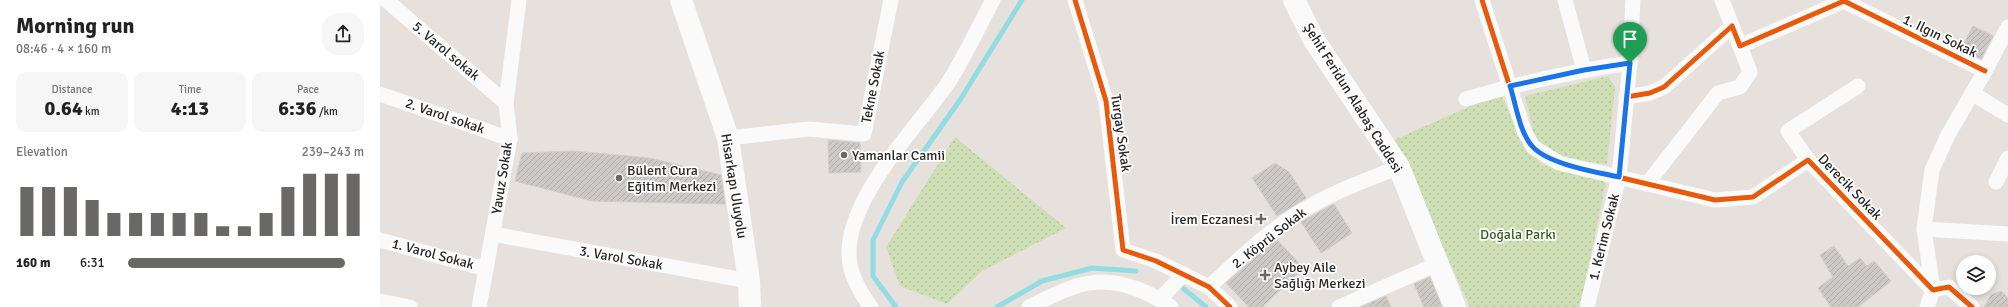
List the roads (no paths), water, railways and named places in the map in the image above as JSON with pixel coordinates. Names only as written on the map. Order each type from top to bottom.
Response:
[{"type":"street","name":"5. Varol sokak","points":[[386,0],[506,103]]},
{"type":"street","name":"Yavuz Sokak","points":[[479,307],[510,139],[506,103],[519,0]]},
{"type":"street","name":"Hisarkapı Uluyolu","points":[[681,0],[728,138],[749,281],[750,307]]},
{"type":"street","name":"Tekne Sokak","points":[[728,138],[809,129],[864,134],[890,0]]},
{"type":"street","points":[[871,307],[861,293],[851,268],[852,232],[858,211],[873,184],[948,82],[993,0]]},
{"type":"street","name":"Turgay Sokak","points":[[1075,0],[1106,101],[1123,250],[1156,261],[1184,274]]},
{"type":"street","name":"Şehit Feridun Alabaş Caddesi","points":[[1294,0],[1314,40],[1399,167],[1455,307]]},
{"type":"street","name":"Derecik Sokak","points":[[1482,0],[1524,131],[1533,147],[1559,163],[1715,200],[1753,197],[1808,160],[1933,290]]},
{"type":"street","points":[[1565,0],[1584,70]]},
{"type":"street","name":"1. Kerim Sokak","points":[[1587,307],[1619,177],[1630,63],[1633,0]]},
{"type":"street","points":[[1647,184],[1718,93],[1740,87],[1750,72],[1722,0]]},
{"type":"street","name":"1. Ilgın Sokak","points":[[1740,46],[1844,1],[1985,71]]},
{"type":"street","points":[[1626,97],[1650,93],[1664,87],[1732,26]]},
{"type":"street","points":[[1927,307],[1933,290],[1924,229],[1932,170],[1948,135],[1985,71],[2004,43],[2008,27]]},
{"type":"street","points":[[1466,99],[1510,86],[1584,70],[1630,63]]},
{"type":"street","points":[[1808,160],[1788,131],[1858,86]]},
{"type":"street","points":[[1972,93],[2008,115]]},
{"type":"street","name":"2. Varol sokak","points":[[380,94],[510,139]]},
{"type":"street","points":[[1996,182],[2008,158]]},
{"type":"street","name":"2. Köprü Sokak","points":[[1210,287],[1276,228],[1312,204],[1399,167]]},
{"type":"street","points":[[1924,229],[2008,234]]},
{"type":"street","name":"3. Varol Sokak","points":[[493,234],[749,281]]},
{"type":"street","name":"1. Varol Sokak","points":[[380,240],[486,269]]},
{"type":"street","points":[[1339,307],[1437,264]]},
{"type":"street","points":[[1029,307],[1066,290],[1099,282],[1129,286],[1166,303],[1184,274],[1210,287],[1230,307]]},
{"type":"street","points":[[1933,290],[1949,287],[1972,307]]},
{"type":"street","points":[[380,301],[410,307]]},
{"type":"waterway","points":[[896,307],[873,276],[873,240],[902,182],[960,100],[1022,0]]},
{"type":"waterway","points":[[997,307],[1042,281],[1092,268],[1136,271]]},
{"type":"waterway","points":[[1179,285],[1206,307]]},
{"type":"place","name":"Yamanlar Camii","points":[[844,155]]},
{"type":"place","name":"Bülent Cura Eğitim Merkezi","points":[[619,178]]},
{"type":"place","name":"İrem Eczanesi","points":[[1261,219]]},
{"type":"place","name":"Aybey Aile Sağlığı Merkezi","points":[[1265,275]]},
{"type":"park label","name":"Doğala Parkı","points":[[1518,234]]}]
